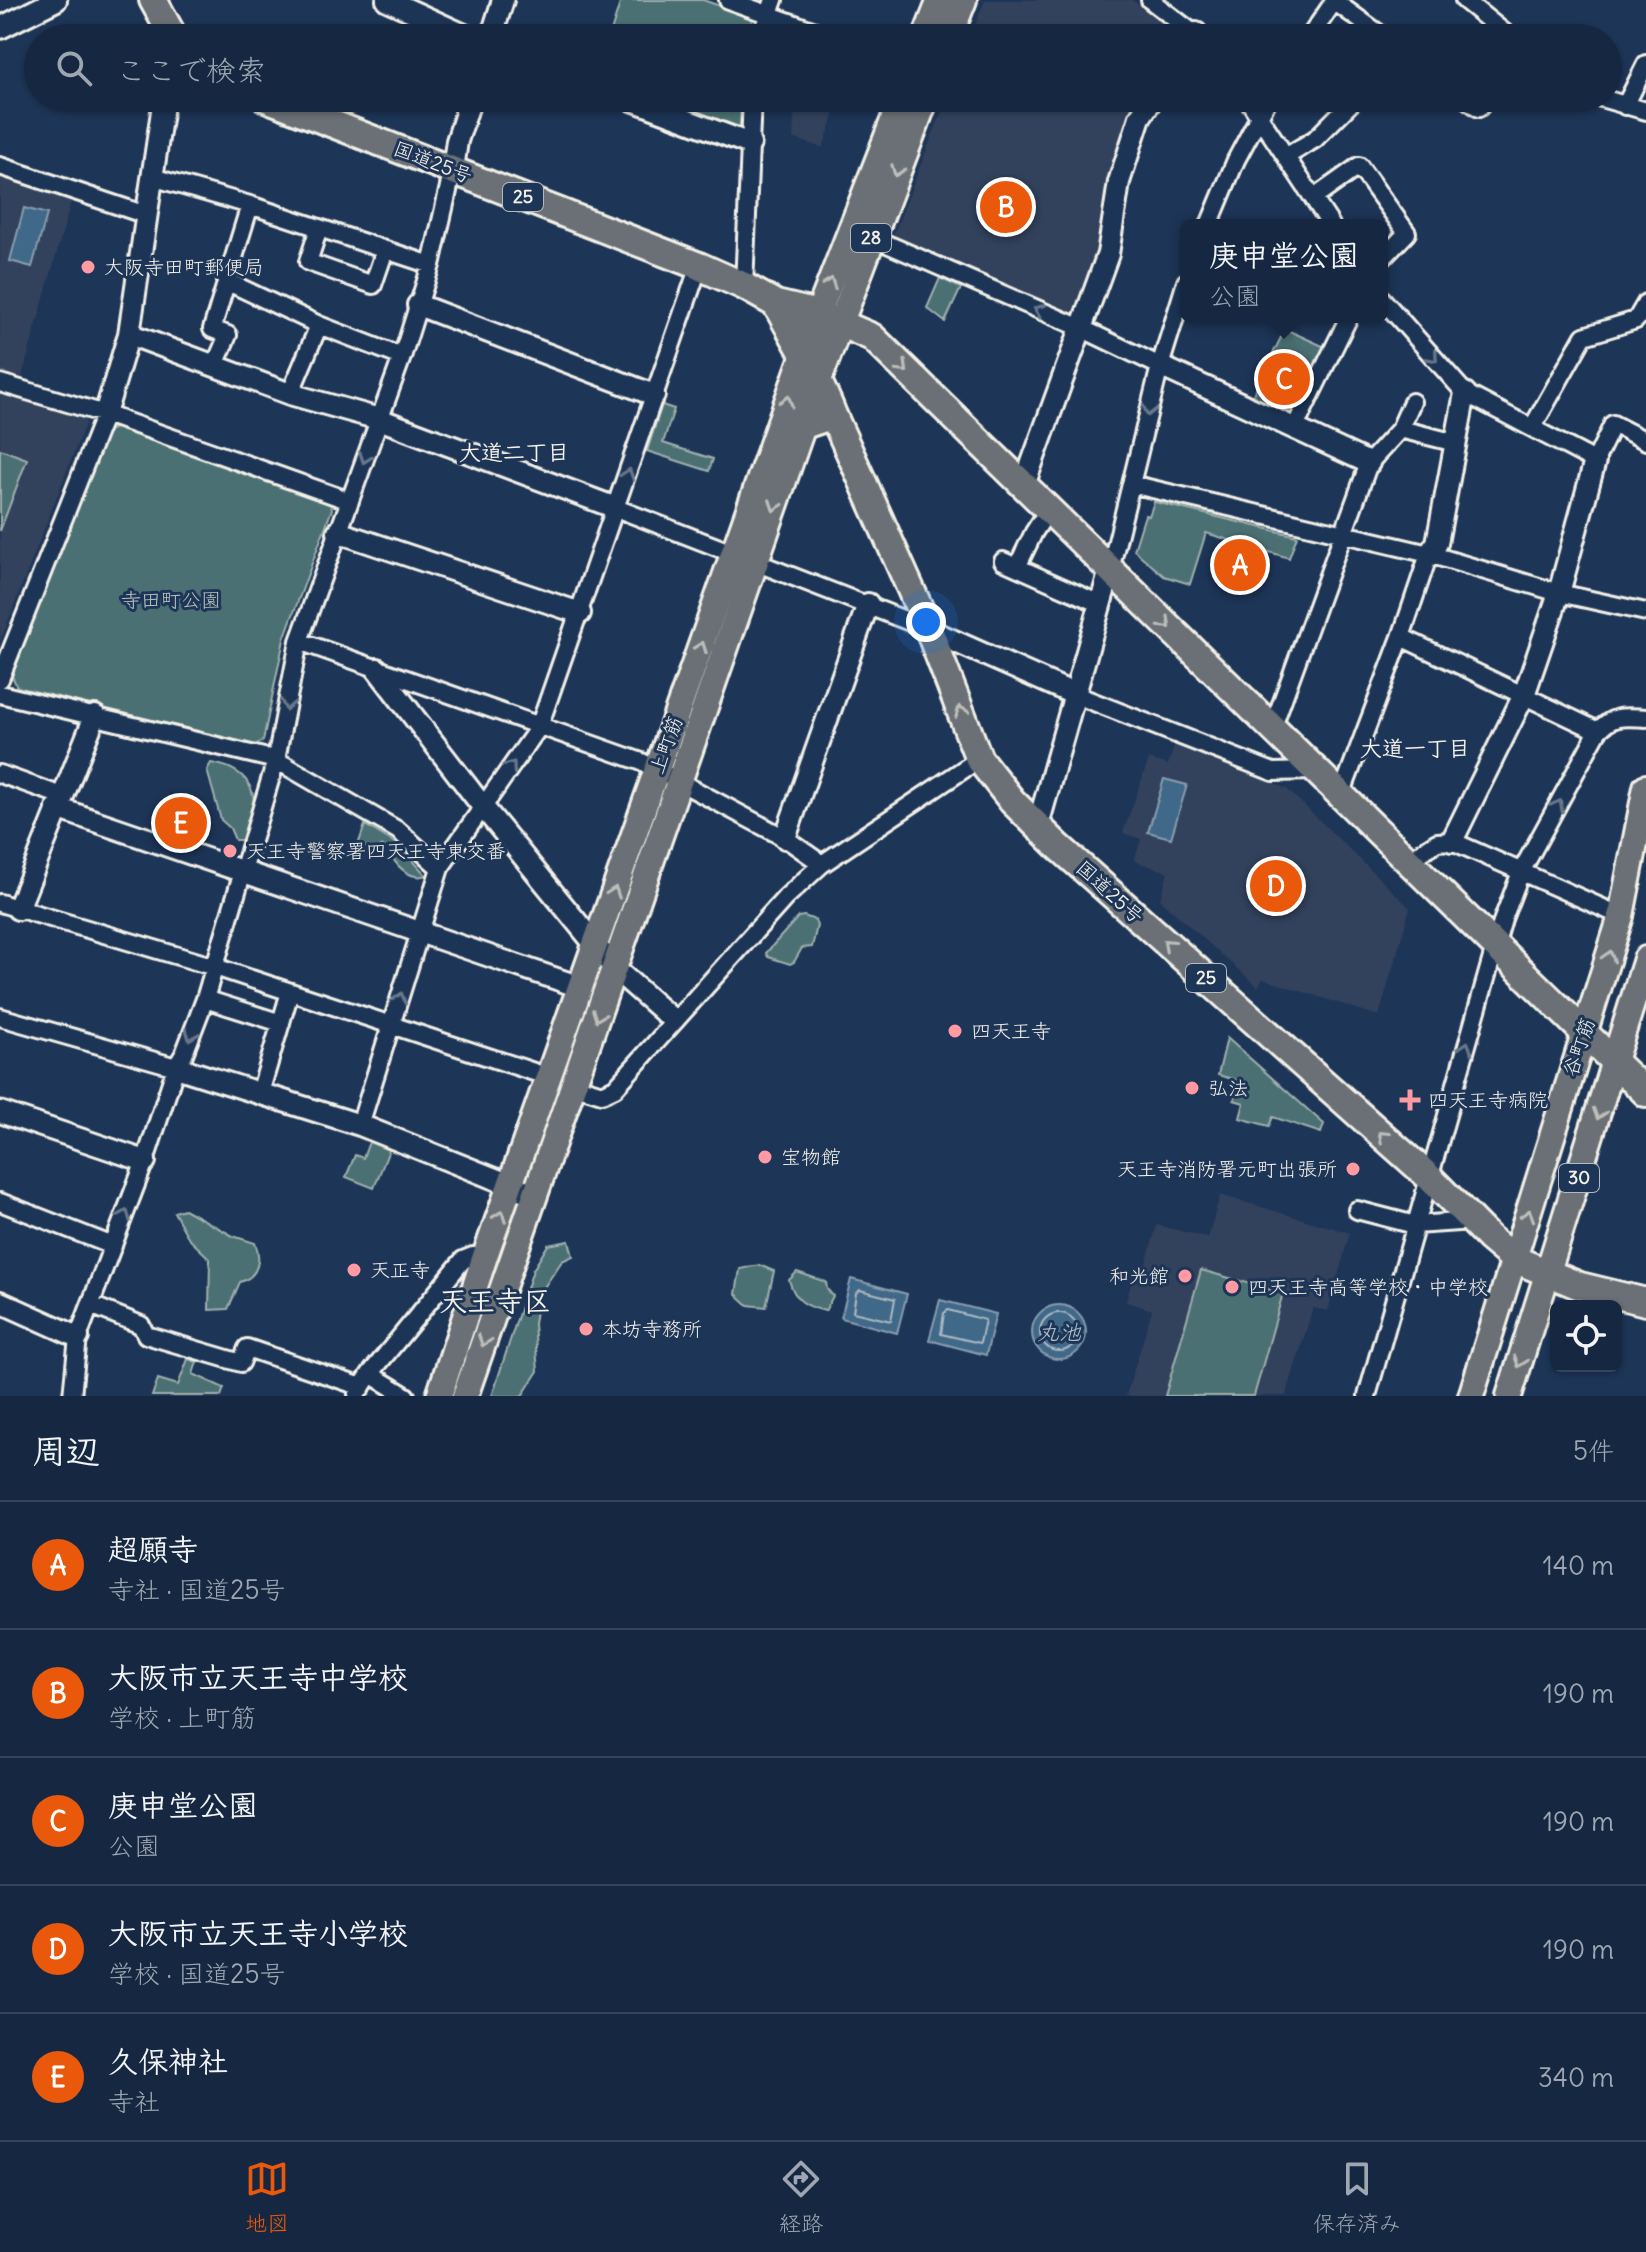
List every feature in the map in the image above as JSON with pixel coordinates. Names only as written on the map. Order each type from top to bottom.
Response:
[{"type":"highway","points":[[153,0],[166,24]]},
{"type":"highway","name":"国道25号","points":[[303,112],[699,266],[776,304],[829,318],[872,337],[1646,1093]]},
{"type":"highway","name":"国道25号","points":[[776,304],[819,380],[929,630],[979,759],[1013,802],[1428,1176],[1514,1259],[1580,1286],[1646,1302]]},
{"type":"highway","points":[[804,425],[833,415]]},
{"type":"main road","points":[[931,24],[940,0]]},
{"type":"main road","points":[[955,24],[964,0]]},
{"type":"main road","name":"上町筋","points":[[439,1396],[485,1256],[657,769],[804,425],[819,380],[829,318],[897,112]]},
{"type":"main road","name":"上町筋","points":[[465,1396],[679,780],[803,356],[829,318],[871,237],[920,112]]},
{"type":"main road","name":"谷町筋","points":[[1471,1396],[1621,916],[1646,787]]},
{"type":"main road","name":"谷町筋","points":[[1509,1396],[1646,959]]},
{"type":"street","points":[[0,28],[56,0]]},
{"type":"street","points":[[387,0],[440,24]]},
{"type":"street","points":[[495,24],[503,0]]},
{"type":"street","points":[[728,0],[771,7],[806,24]]},
{"type":"street","points":[[1150,0],[1170,4],[1186,24]]},
{"type":"street","points":[[1319,24],[1335,0],[1367,24]]},
{"type":"street","points":[[1464,0],[1494,24]]},
{"type":"street","points":[[1625,106],[1646,64]]},
{"type":"street","points":[[1622,105],[1646,111]]},
{"type":"street","points":[[0,679],[105,414],[129,334],[162,112]]},
{"type":"street","points":[[72,1396],[78,1337],[145,1161],[176,1067],[205,999],[276,760],[299,641],[402,357],[431,265],[457,141],[466,112]]},
{"type":"street","points":[[664,112],[750,144]]},
{"type":"street","points":[[744,286],[751,112]]},
{"type":"street","points":[[1024,485],[1108,254],[1119,182],[1143,112]]},
{"type":"street","points":[[1287,156],[1315,139],[1342,112]]},
{"type":"street","points":[[1259,113],[1327,219]]},
{"type":"street","points":[[1212,219],[1259,113]]},
{"type":"street","points":[[0,166],[146,215]]},
{"type":"street","points":[[1314,198],[1359,166],[1407,233],[1388,253]]},
{"type":"street","points":[[152,177],[250,205],[431,265]]},
{"type":"street","points":[[215,365],[228,335],[212,329],[250,205]]},
{"type":"street","points":[[319,228],[308,262],[373,285],[385,250]]},
{"type":"street","points":[[871,237],[1081,328],[1369,463]]},
{"type":"street","points":[[360,1125],[440,868],[539,727],[699,266]]},
{"type":"street","points":[[226,281],[319,325],[402,357]]},
{"type":"street","points":[[1038,825],[1110,570],[1160,366],[1180,301]]},
{"type":"street","points":[[1532,428],[1584,336],[1636,320],[1646,303]]},
{"type":"street","points":[[418,305],[654,395]]},
{"type":"street","points":[[1388,306],[1465,393],[1595,461]]},
{"type":"street","points":[[1295,427],[1346,323]]},
{"type":"street","points":[[290,394],[319,325]]},
{"type":"street","points":[[129,334],[290,394],[379,419],[746,556],[868,604],[1076,695],[1273,772],[1314,771]]},
{"type":"street","points":[[0,383],[105,414],[350,501]]},
{"type":"street","points":[[1341,795],[1429,554],[1437,543],[1465,393]]},
{"type":"street","points":[[1272,729],[1369,463],[1400,429],[1412,402]]},
{"type":"street","points":[[1452,841],[1524,695],[1559,593],[1595,461],[1613,424],[1646,441]]},
{"type":"street","points":[[1400,429],[1456,443]]},
{"type":"street","points":[[1131,484],[1429,554],[1559,593],[1646,612]]},
{"type":"street","points":[[1049,509],[1010,564],[1100,604]]},
{"type":"street","points":[[338,532],[580,613]]},
{"type":"street","points":[[785,838],[868,604]]},
{"type":"street","points":[[1401,637],[1598,731]]},
{"type":"street","points":[[299,641],[657,769],[785,838],[822,864]]},
{"type":"street","points":[[377,669],[483,807],[615,969],[673,1020]]},
{"type":"street","points":[[0,694],[276,760],[399,831],[440,868]]},
{"type":"street","points":[[95,716],[59,802],[9,906],[215,967],[549,1077]]},
{"type":"street","points":[[1367,1396],[1428,1176],[1521,872],[1598,731],[1609,720],[1646,718]]},
{"type":"street","points":[[573,1085],[602,1094],[615,1088],[786,897],[822,864],[979,759]]},
{"type":"street","points":[[0,774],[59,802],[243,871],[580,987]]},
{"type":"street","points":[[1409,860],[1437,842],[1452,841],[1621,916]]},
{"type":"street","points":[[260,1093],[290,992]]},
{"type":"street","points":[[205,999],[281,1023]]},
{"type":"street","points":[[0,1017],[176,1067],[360,1125],[535,1195]]},
{"type":"street","points":[[0,1112],[145,1161]]},
{"type":"street","points":[[0,1202],[113,1246]]},
{"type":"street","points":[[1357,1210],[1415,1225],[1473,1221]]},
{"type":"street","points":[[363,1386],[463,1260],[485,1256]]},
{"type":"street","points":[[0,1302],[78,1337]]},
{"type":"street","points":[[91,1305],[141,1325],[146,1335],[241,1363],[247,1348],[363,1386],[406,1396]]},
{"type":"shaded area","points":[[985,0],[1132,0],[1164,24],[976,24]]},
{"type":"shaded area","points":[[794,112],[835,112],[823,148],[793,138]]},
{"type":"shaded area","points":[[942,112],[1138,112],[1101,251],[1076,314],[1068,315],[897,239],[894,233]]},
{"type":"shaded area","points":[[0,175],[72,198],[21,380],[0,374]]},
{"type":"shaded area","points":[[0,393],[81,414],[86,422],[0,642]]},
{"type":"shaded area","points":[[1175,744],[1287,789],[1410,908],[1379,1016],[1263,979],[1258,987],[1160,900],[1168,872],[1134,861],[1141,839],[1123,833],[1149,759],[1168,765]]},
{"type":"shaded area","name":"四天王寺高等学校・中学校","points":[[1220,1195],[1350,1233],[1328,1311],[1313,1308],[1286,1396],[1126,1396],[1152,1310],[1126,1302],[1135,1269],[1144,1271],[1157,1225],[1208,1238]]},
{"type":"green space","points":[[621,0],[703,0],[749,16],[753,24],[613,24]]},
{"type":"green space","points":[[689,112],[740,112],[740,125],[733,129]]},
{"type":"green space","points":[[940,278],[961,288],[945,322],[927,308]]},
{"type":"green space","points":[[1285,329],[1325,347],[1292,413],[1283,415],[1251,399]]},
{"type":"green space","points":[[662,405],[674,409],[663,443],[713,459],[709,471],[647,451]]},
{"type":"green space","name":"寺田町公園","points":[[117,427],[329,501],[332,509],[284,639],[263,741],[255,745],[17,687],[12,676],[108,431]]},
{"type":"green space","points":[[0,449],[27,459],[0,531]]},
{"type":"green space","points":[[1154,502],[1297,536],[1289,558],[1206,533],[1190,584],[1164,576],[1134,550],[1145,515],[1149,516]]},
{"type":"green space","points":[[211,763],[238,773],[252,790],[253,813],[244,840],[235,840],[230,828],[221,820],[207,770]]},
{"type":"green space","points":[[365,825],[400,846],[426,875],[409,874],[395,861],[390,850],[381,846],[378,851],[358,845]]},
{"type":"green space","points":[[798,917],[815,920],[817,926],[812,947],[802,948],[790,964],[768,957],[766,953]]},
{"type":"green space","points":[[1227,1038],[1324,1124],[1321,1133],[1273,1117],[1269,1126],[1240,1118],[1244,1103],[1234,1100],[1239,1081],[1218,1075]]},
{"type":"green space","points":[[369,1142],[389,1150],[374,1188],[346,1177],[355,1155],[363,1158]]},
{"type":"green space","points":[[184,1209],[233,1236],[255,1243],[258,1255],[255,1272],[240,1282],[228,1309],[209,1310],[210,1259],[189,1239],[174,1212]]},
{"type":"green space","points":[[569,1241],[573,1256],[562,1261],[538,1296],[534,1324],[538,1371],[522,1396],[492,1396],[533,1270],[548,1245]]},
{"type":"green space","points":[[759,1265],[774,1271],[766,1307],[748,1305],[736,1294],[740,1269]]},
{"type":"green space","points":[[1201,1270],[1283,1293],[1254,1396],[1165,1396]]},
{"type":"green space","points":[[797,1272],[826,1282],[833,1296],[825,1311],[806,1305],[794,1293],[789,1280]]},
{"type":"green space","points":[[188,1359],[197,1362],[193,1374],[224,1388],[221,1396],[152,1396],[158,1379],[178,1385]]},
{"type":"water","points":[[24,208],[47,214],[32,267],[10,261]]},
{"type":"water","points":[[1164,779],[1187,785],[1171,838],[1148,832]]},
{"type":"water","points":[[851,1279],[907,1294],[897,1333],[841,1318]]},
{"type":"water","points":[[940,1300],[996,1314],[986,1355],[929,1340]]},
{"type":"water","name":"丸池","points":[[1059,1305],[1078,1313],[1086,1332],[1078,1351],[1059,1359],[1040,1351],[1032,1332],[1040,1313]]},
{"type":"place","name":"大阪市立天王寺中学校","points":[[1006,207]]},
{"type":"place","name":"大阪寺田町郵便局","points":[[88,267]]},
{"type":"place","name":"庚申堂公園","points":[[1284,379]]},
{"type":"place","name":"超願寺","points":[[1240,565]]},
{"type":"place","name":"久保神社","points":[[181,823]]},
{"type":"place","name":"天王寺警察署四天王寺東交番","points":[[230,851]]},
{"type":"place","name":"大阪市立天王寺小学校","points":[[1276,886]]},
{"type":"place","name":"四天王寺","points":[[955,1031]]},
{"type":"place","name":"弘法","points":[[1192,1088]]},
{"type":"place","name":"四天王寺病院","points":[[1410,1100]]},
{"type":"place","name":"宝物館","points":[[765,1157]]},
{"type":"place","name":"天王寺消防署元町出張所","points":[[1353,1169]]},
{"type":"place","name":"天正寺","points":[[354,1270]]},
{"type":"place","name":"和光館","points":[[1185,1276]]},
{"type":"place","name":"四天王寺高等学校・中学校","points":[[1232,1287]]},
{"type":"place","name":"本坊寺務所","points":[[586,1329]]},
{"type":"district","name":"大道二丁目","points":[[514,452]]},
{"type":"district","name":"大道一丁目","points":[[1415,748]]},
{"type":"district","name":"天王寺区","points":[[495,1301]]}]
